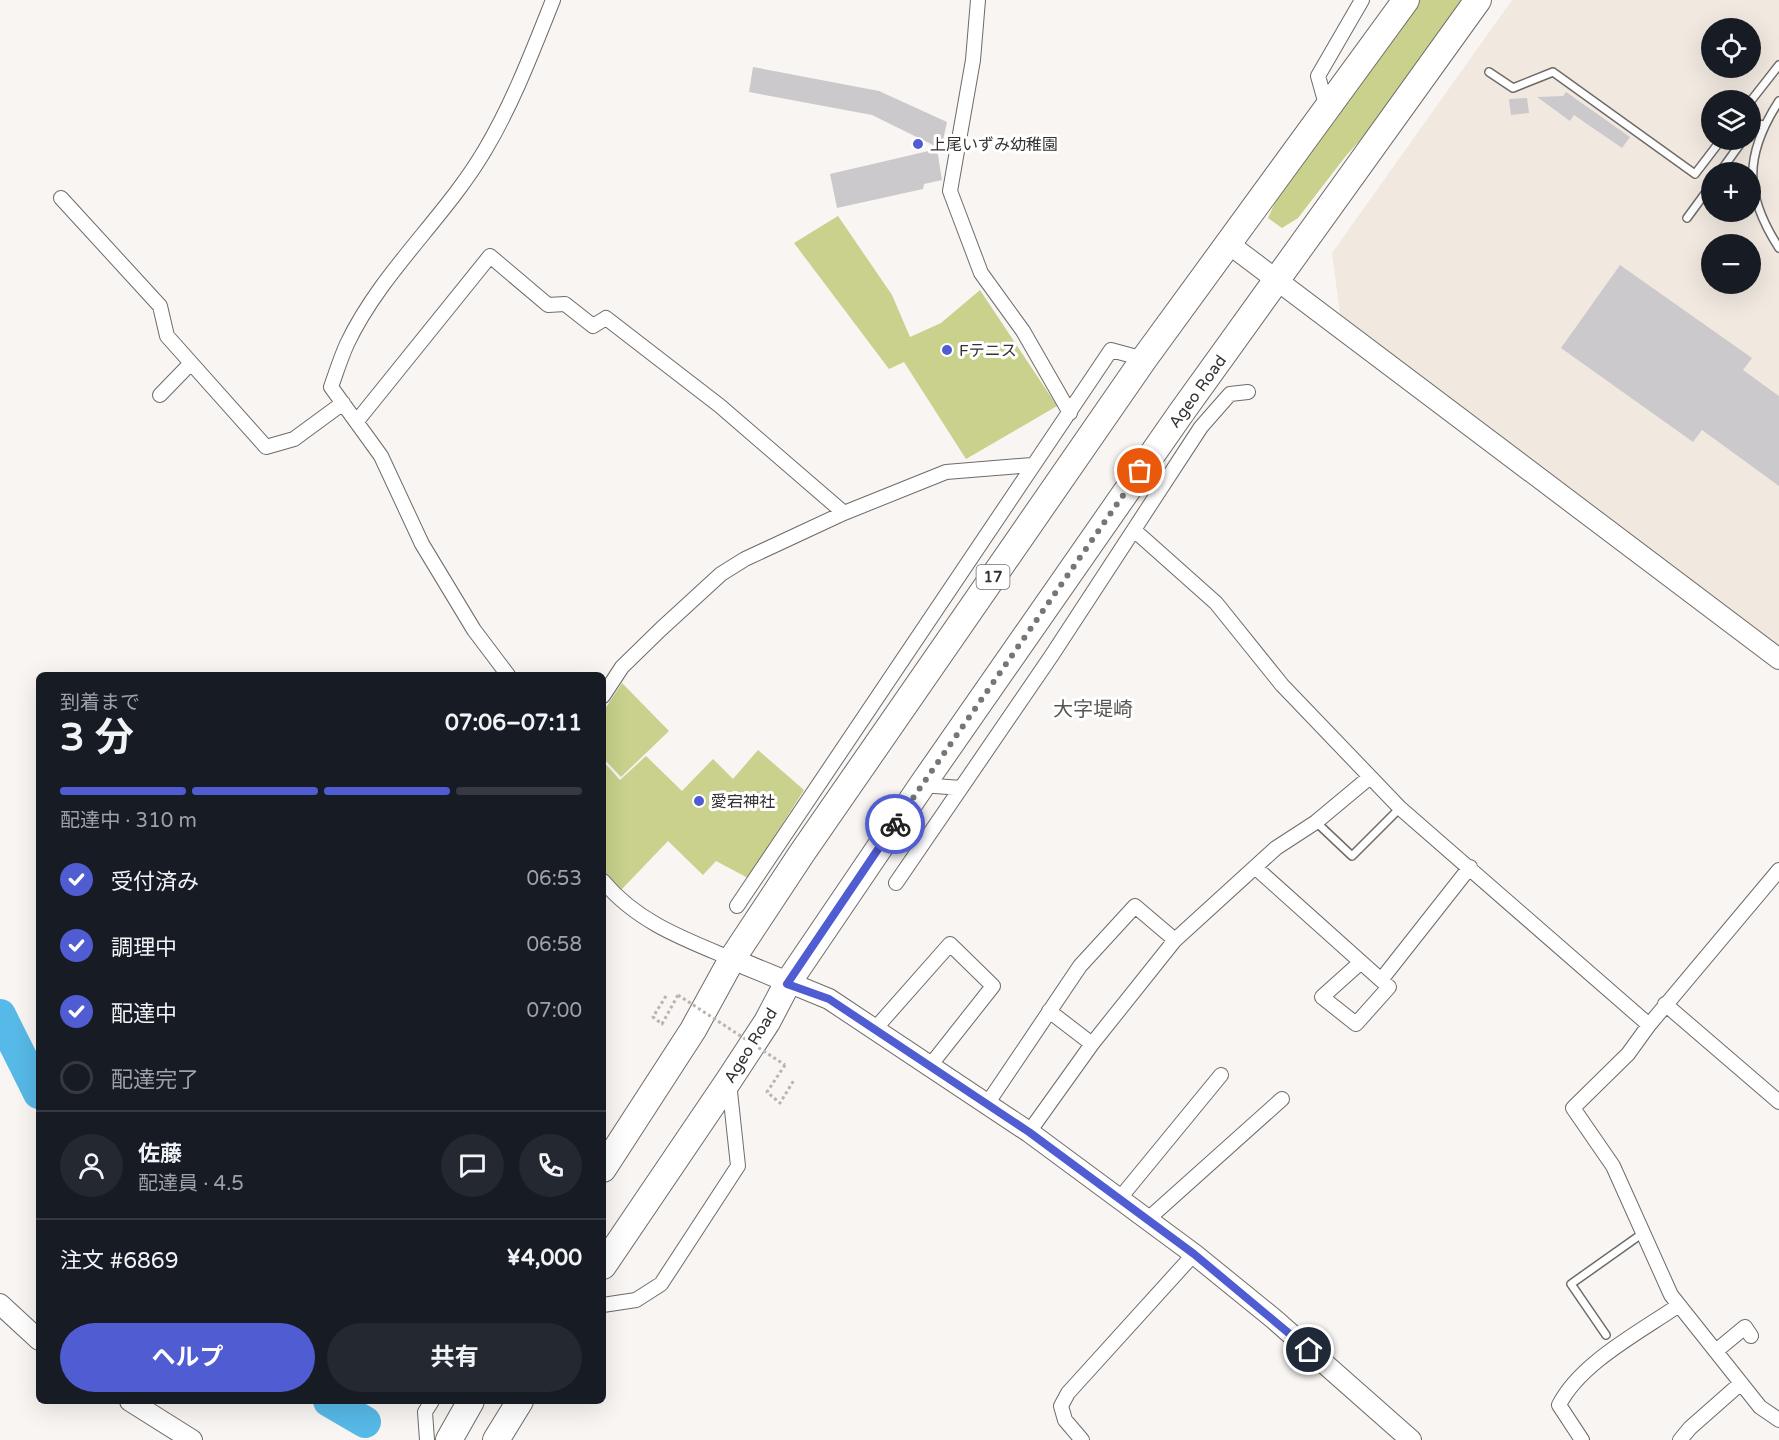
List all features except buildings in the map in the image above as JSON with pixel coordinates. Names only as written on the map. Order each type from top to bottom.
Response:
[{"type":"highway","name":"17","points":[[606,1159],[693,1030],[732,959],[802,853],[1144,359],[1406,0]]},
{"type":"highway","name":"Ageo Road","points":[[606,1262],[729,1080],[766,1023],[787,984],[921,785],[1191,420],[1278,280],[1478,0]]},
{"type":"highway","points":[[449,1440],[469,1404]]},
{"type":"highway","points":[[496,1440],[518,1404]]},
{"type":"main road","points":[[1229,244],[1779,659]]},
{"type":"main road","points":[[732,959],[787,984],[829,999],[1029,1132],[1194,1254],[1274,1319],[1411,1440]]},
{"type":"main road","points":[[0,1304],[36,1337]]},
{"type":"main road","points":[[135,1404],[192,1440]]},
{"type":"street","points":[[506,672],[474,630],[422,544],[381,456],[331,387],[347,343],[378,294],[458,190],[486,149],[554,0]]},
{"type":"street","points":[[978,0],[973,60],[950,191],[981,273],[1023,331],[1070,413]]},
{"type":"street","points":[[1327,108],[1318,76],[1362,0]]},
{"type":"street","points":[[61,198],[160,306],[167,336],[266,447],[294,439],[343,403]]},
{"type":"street","points":[[357,421],[490,256],[548,305],[565,304],[593,326],[606,318],[720,406],[844,513]]},
{"type":"street","points":[[737,906],[1111,350],[1144,359]]},
{"type":"street","points":[[160,395],[191,363]]},
{"type":"street","points":[[896,883],[1052,655],[1134,530],[1191,420],[1230,394],[1248,392]]},
{"type":"street","points":[[606,691],[622,667],[721,574],[745,559],[844,513],[946,472],[1032,465]]},
{"type":"street","points":[[1134,530],[1216,603],[1282,685],[1400,808],[1649,1025]]},
{"type":"street","points":[[1029,1132],[1092,1044],[1176,940],[1276,848],[1316,822],[1370,777]]},
{"type":"street","points":[[921,785],[961,788]]},
{"type":"street","points":[[785,832],[802,853]]},
{"type":"street","points":[[1381,981],[1470,867]]},
{"type":"street","points":[[1256,868],[1389,987],[1356,1024],[1322,997],[1361,963]]},
{"type":"street","points":[[1779,870],[1665,1004],[1628,1054],[1572,1108],[1613,1166],[1671,1295],[1760,1407],[1779,1420]]},
{"type":"street","points":[[606,885],[619,900],[657,926],[732,959]]},
{"type":"street","points":[[987,1104],[1080,966],[1135,906],[1176,940]]},
{"type":"street","points":[[874,1030],[951,944],[993,986],[929,1067]]},
{"type":"street","points":[[1665,1004],[1779,1102]]},
{"type":"street","points":[[1049,1011],[1092,1044]]},
{"type":"street","points":[[1120,1198],[1221,1075]]},
{"type":"street","points":[[606,1305],[636,1300],[661,1284],[738,1166],[729,1080]]},
{"type":"street","points":[[1148,1219],[1282,1099]]},
{"type":"street","points":[[1082,1440],[1065,1420],[1061,1406],[1068,1394],[1194,1254]]},
{"type":"street","points":[[1582,1440],[1559,1405],[1567,1390],[1586,1370],[1679,1305]]},
{"type":"street","points":[[1716,1351],[1745,1327],[1751,1336]]},
{"type":"street","points":[[1680,1440],[1690,1428],[1741,1383]]},
{"type":"street","points":[[427,1440],[425,1412],[430,1404]]},
{"type":"lane","points":[[1759,90],[1779,65]]},
{"type":"lane","points":[[1489,72],[1514,88],[1553,72],[1695,174],[1713,150]]},
{"type":"lane","points":[[1779,101],[1763,125],[1752,161],[1754,192],[1768,231],[1779,248]]},
{"type":"lane","points":[[1688,218],[1701,200]]},
{"type":"lane","points":[[1316,822],[1352,856],[1400,808]]},
{"type":"lane","points":[[1606,1335],[1571,1284],[1643,1233]]},
{"type":"path","points":[[666,996],[653,1017],[662,1024],[678,996],[785,1065],[766,1092],[780,1103],[794,1080]]},
{"type":"shaded area","points":[[1512,0],[1779,0],[1779,650],[1340,314],[1332,253]]},
{"type":"green space","points":[[1420,0],[1466,0],[1395,101],[1345,157],[1298,218],[1282,228],[1268,218],[1278,196]]},
{"type":"green space","name":"Fテニス","points":[[838,216],[892,295],[910,337],[941,323],[980,290],[1057,406],[966,459],[904,362],[889,369],[794,243]]},
{"type":"green space","points":[[622,683],[669,731],[621,777],[606,761],[606,707]]},
{"type":"green space","points":[[758,750],[804,790],[748,878],[716,861],[703,875],[668,841],[621,890],[606,873],[606,764],[620,780],[646,756],[682,791],[713,759],[733,779]]},
{"type":"waterway","points":[[0,1015],[36,1087]]},
{"type":"waterway","points":[[334,1404],[365,1422]]},
{"type":"way so far","points":[[895,824],[1140,471]]},
{"type":"place","name":"上尾いずみ幼稚園","points":[[918,144]]},
{"type":"place","name":"Fテニス","points":[[947,350]]},
{"type":"place","name":"愛宕神社","points":[[699,801]]},
{"type":"district","name":"大字堤崎","points":[[1093,709]]},
{"type":"route","points":[[895,824],[787,984],[829,999],[1029,1132],[1194,1254],[1309,1350]]}]
